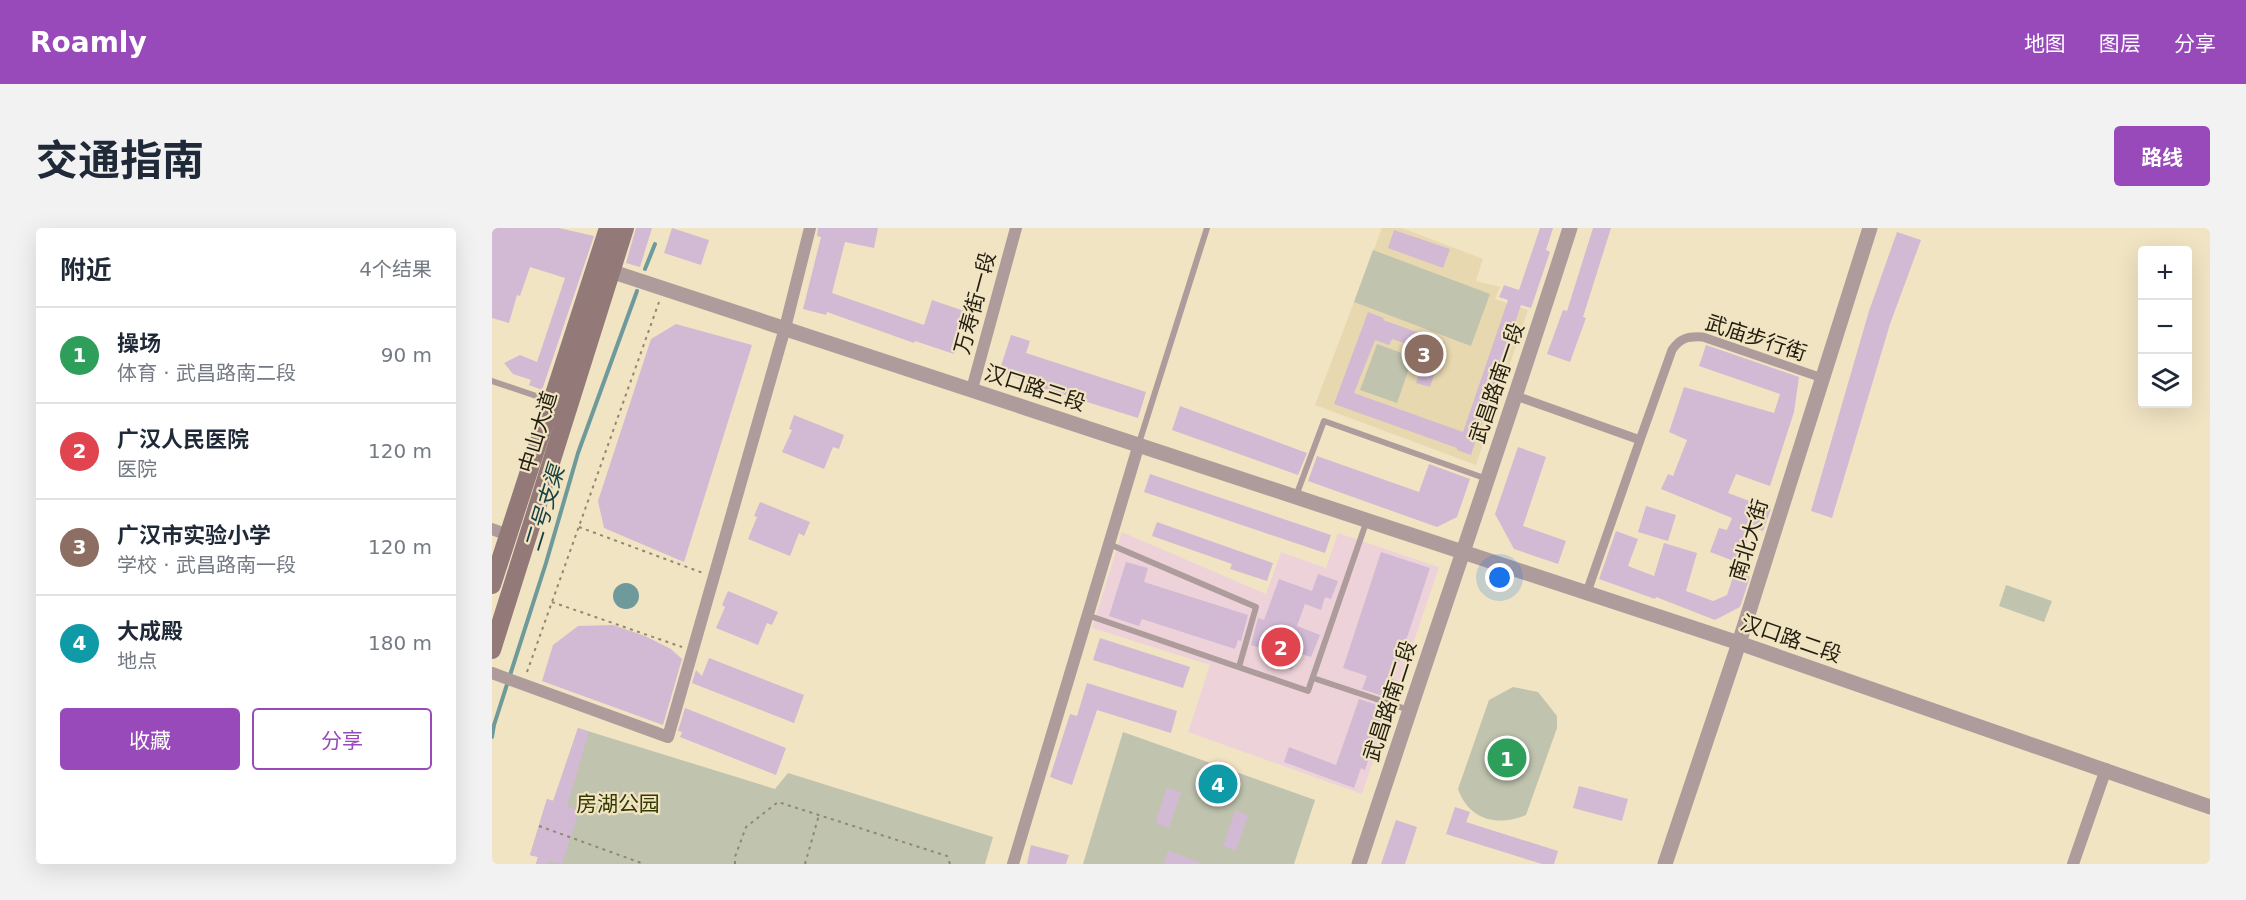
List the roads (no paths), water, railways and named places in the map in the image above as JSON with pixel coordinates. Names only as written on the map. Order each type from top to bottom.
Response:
[{"type":"main road","name":"中山大道","points":[[492,650],[604,268],[607,228]]},
{"type":"main road","name":"中山大道","points":[[492,585],[500,532],[604,268],[625,228]]},
{"type":"street","points":[[508,679],[668,737],[785,328],[810,228]]},
{"type":"street","name":"万寿街一段","points":[[972,389],[1016,228]]},
{"type":"street","name":"武昌路南一段","points":[[1462,551],[1516,396],[1570,228]]},
{"type":"street","name":"南北大街","points":[[1665,864],[1870,228]]},
{"type":"street","name":"汉口路三段","points":[[604,268],[1462,551]]},
{"type":"street","name":"武庙步行街","points":[[1587,592],[1672,350],[1678,341],[1689,336],[1703,338],[1822,378]]},
{"type":"street","points":[[1516,396],[1640,440]]},
{"type":"street","points":[[1013,864],[1138,444]]},
{"type":"street","name":"汉口路二段","points":[[1462,551],[1738,643],[2210,807]]},
{"type":"street","name":"武昌路南二段","points":[[1359,864],[1462,551]]},
{"type":"street","points":[[2073,864],[2106,770]]},
{"type":"lane","points":[[1138,444],[1207,228]]},
{"type":"lane","points":[[492,381],[552,401]]},
{"type":"lane","points":[[1296,496],[1324,421],[1487,479]]},
{"type":"lane","points":[[1087,615],[1308,691],[1367,520]]},
{"type":"lane","points":[[1108,544],[1256,607],[1239,667]]},
{"type":"lane","points":[[1313,678],[1409,710]]},
{"type":"water","points":[[626,583],[635,587],[639,596],[635,605],[626,609],[617,605],[613,596],[617,587]]},
{"type":"waterway","name":"二号支渠","points":[[645,269],[655,244]]},
{"type":"waterway","name":"二号支渠","points":[[492,737],[578,453],[637,291]]},
{"type":"place","name":"广汉市实验小学","points":[[1424,354]]},
{"type":"place","name":"广汉人民医院","points":[[1281,647]]},
{"type":"place","name":"操场","points":[[1507,758]]},
{"type":"place","name":"大成殿","points":[[1218,784]]},
{"type":"park label","name":"房湖公园","points":[[618,804]]}]
